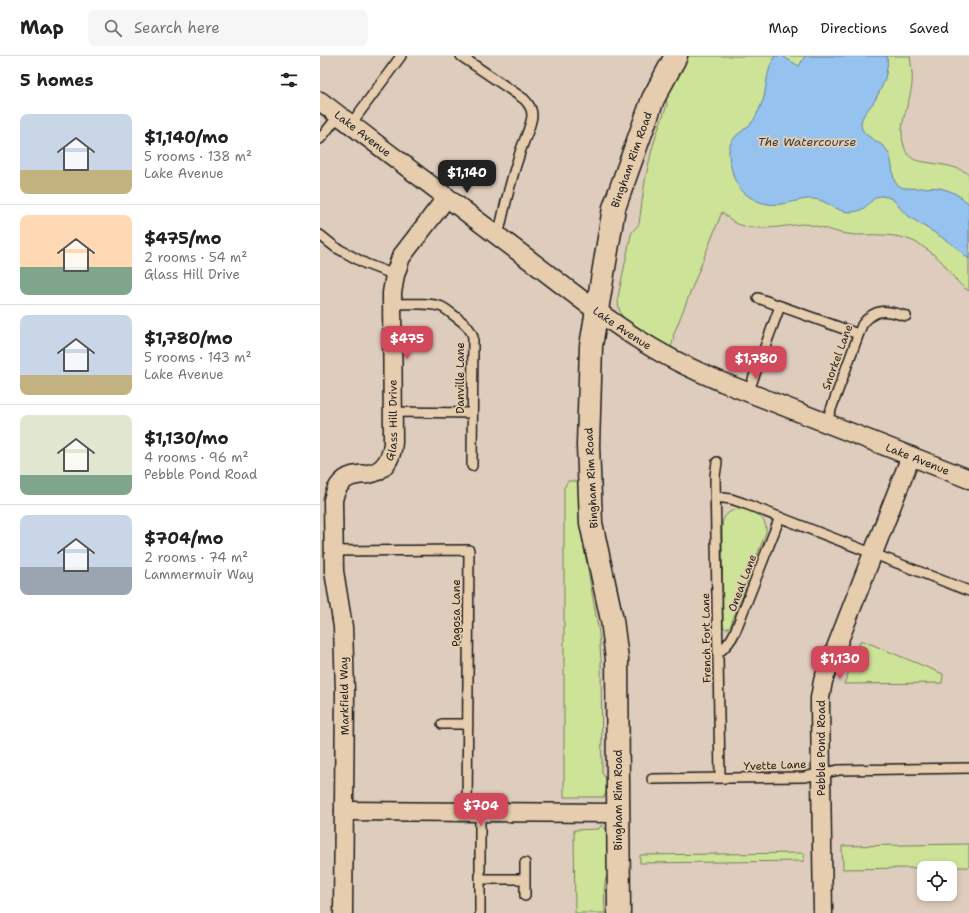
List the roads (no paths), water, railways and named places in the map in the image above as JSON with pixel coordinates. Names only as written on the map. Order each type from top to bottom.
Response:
[{"type":"street","name":"Bingham Rim Road","points":[[619,913],[618,678],[612,620],[591,523],[588,445],[591,346],[614,208],[653,99],[676,56]]},
{"type":"street","name":"Lake Avenue","points":[[320,101],[498,237],[645,344],[707,376],[748,393],[969,478]]},
{"type":"street","name":"Glass Hill Drive","points":[[341,482],[353,475],[377,472],[391,455],[393,446],[393,284],[401,257],[447,198]]},
{"type":"street","name":"Pebble Pond Road","points":[[823,913],[820,698],[823,681],[911,456]]},
{"type":"street","name":"Markfield Way","points":[[341,482],[337,487],[333,500],[333,551],[334,571],[343,627],[345,691],[343,913]]},
{"type":"street","points":[[344,811],[618,813]]},
{"type":"lane","points":[[320,139],[345,119],[401,56]]},
{"type":"lane","points":[[461,56],[524,98],[532,112],[531,122],[507,195],[498,237]]},
{"type":"lane","points":[[320,235],[335,247],[366,264],[395,275]]},
{"type":"lane","points":[[758,298],[858,334]]},
{"type":"lane","name":"Danville Lane","points":[[392,304],[430,304],[439,306],[448,311],[470,329],[473,337],[472,466]]},
{"type":"lane","points":[[748,393],[780,306]]},
{"type":"lane","name":"Snorkel Lane","points":[[826,423],[858,334],[866,319],[877,312],[884,311],[891,311],[906,316]]},
{"type":"lane","points":[[392,412],[472,413]]},
{"type":"lane","name":"French Fort Lane","points":[[717,462],[715,476],[720,778]]},
{"type":"lane","points":[[716,498],[737,501],[969,591]]},
{"type":"lane","name":"Oneal Lane","points":[[718,653],[729,643],[735,632],[780,517]]},
{"type":"lane","name":"Pagosa Lane","points":[[333,551],[469,550],[468,724],[473,812],[480,879],[480,913]]},
{"type":"lane","points":[[442,724],[468,724]]},
{"type":"lane","name":"Yvette Lane","points":[[652,779],[804,777],[839,770],[969,768]]},
{"type":"lane","points":[[525,863],[525,896]]},
{"type":"lane","points":[[480,879],[525,879]]},
{"type":"water","name":"The Watercourse","points":[[775,56],[782,56],[799,66],[805,56],[887,56],[885,79],[875,100],[866,111],[861,121],[862,129],[864,133],[885,148],[888,152],[894,179],[899,186],[907,188],[935,188],[948,190],[963,198],[969,204],[969,259],[953,245],[904,213],[893,200],[887,197],[879,196],[862,209],[850,212],[840,210],[823,201],[814,199],[805,199],[781,204],[765,204],[745,194],[736,182],[733,175],[729,156],[730,145],[735,137],[750,125],[756,116],[764,97],[769,71]]}]
